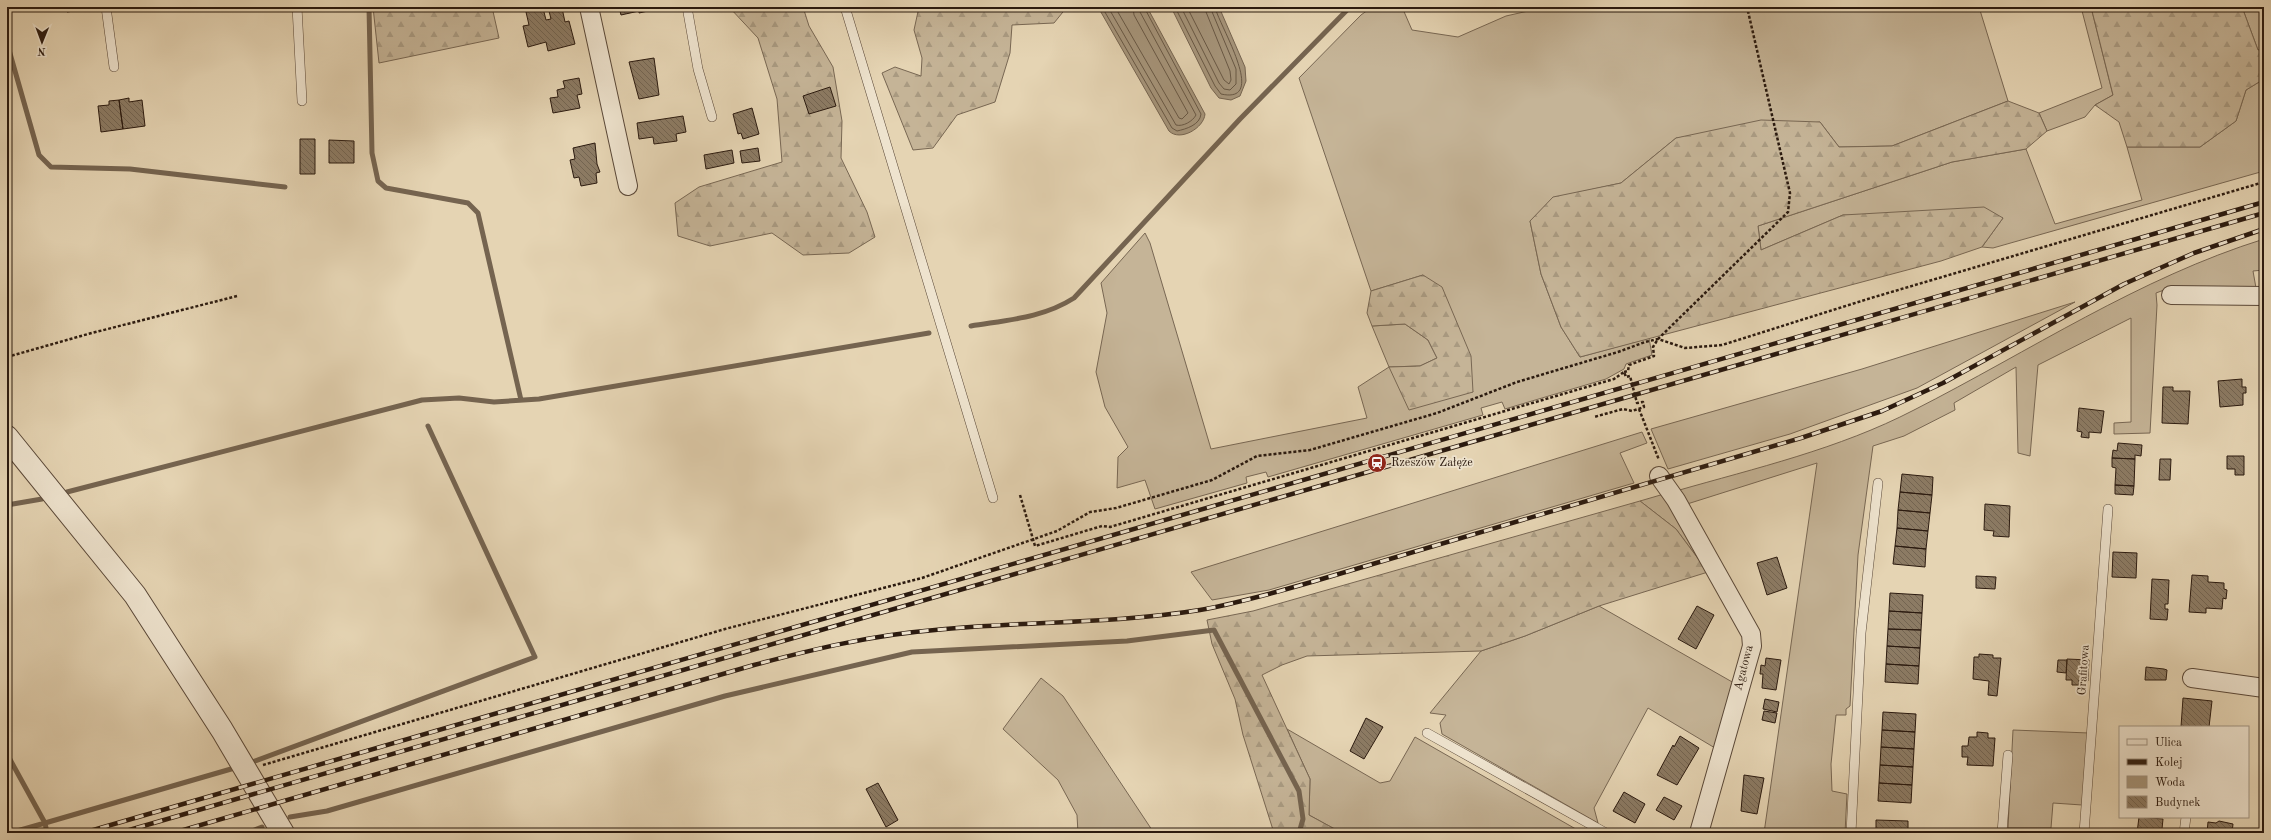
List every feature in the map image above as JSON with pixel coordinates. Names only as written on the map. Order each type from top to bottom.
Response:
[{"type":"street","points":[[589,7],[628,186]]},
{"type":"street","points":[[2171,295],[2264,296]]},
{"type":"street","points":[[7,437],[135,595],[194,685],[283,833]]},
{"type":"street","name":"Agatowa","points":[[1659,476],[1676,500],[1751,634],[1752,646],[1699,833]]},
{"type":"street","points":[[2192,678],[2264,688]]},
{"type":"lane","points":[[106,7],[114,67]]},
{"type":"lane","points":[[297,7],[302,101]]},
{"type":"lane","points":[[687,7],[698,69],[712,117]]},
{"type":"lane","points":[[845,7],[993,498]]},
{"type":"lane","points":[[1851,833],[1861,633],[1878,483]]},
{"type":"lane","name":"Grafitowa","points":[[2084,833],[2108,510]]},
{"type":"lane","points":[[1427,733],[1606,833]]},
{"type":"lane","points":[[2002,833],[2008,755]]},
{"type":"lane","points":[[2184,833],[2186,818]]},
{"type":"path","points":[[1020,495],[1035,546],[1102,526],[1110,527],[1614,379],[1628,371],[1629,365],[1654,356],[1654,343],[1788,212],[1790,193],[1748,7]]},
{"type":"path","points":[[246,770],[725,629],[922,578],[1057,531],[1090,512],[1116,508],[1212,480],[1257,456],[1310,450],[1437,413],[1517,382],[1658,339],[1686,348],[1722,345],[1871,298],[2264,182]]},
{"type":"path","points":[[7,357],[88,334],[237,296]]},
{"type":"path","points":[[1594,418],[1623,409],[1632,411],[1644,407],[1643,402],[1637,403],[1630,376],[1626,377],[1624,372]]},
{"type":"path","points":[[1639,408],[1663,471],[1659,476]]},
{"type":"green space","points":[[373,7],[492,7],[499,38],[379,63]]},
{"type":"green space","points":[[729,7],[803,7],[809,26],[833,67],[842,121],[841,158],[867,212],[875,237],[849,253],[803,255],[772,233],[710,246],[678,236],[675,203],[699,187],[782,162],[777,99],[758,38]]},
{"type":"green space","points":[[919,7],[1067,7],[1054,23],[1012,25],[1010,53],[995,102],[957,115],[933,148],[913,150],[882,73],[895,67],[921,76],[922,58],[914,30]]},
{"type":"green space","points":[[1372,7],[1402,7],[1412,30],[1458,37],[1506,16],[1546,7],[1979,7],[2008,101],[1892,146],[1839,147],[1820,122],[1676,138],[1621,183],[1553,198],[1530,221],[1541,274],[1561,327],[1580,357],[1649,338],[1652,355],[1626,364],[1624,369],[1606,379],[1505,409],[1502,402],[1481,408],[1483,415],[1268,477],[1266,472],[1246,477],[1247,483],[1155,509],[1145,480],[1117,488],[1118,457],[1128,447],[1105,407],[1096,372],[1107,313],[1101,283],[1145,233],[1150,243],[1211,449],[1367,418],[1358,387],[1389,367],[1473,392],[1423,275],[1371,291],[1299,78],[1361,15]]},
{"type":"green space","points":[[2081,7],[2091,7],[2113,95],[2095,105],[2085,117],[2047,131],[2039,113],[2102,88]]},
{"type":"green space","points":[[2091,7],[2242,7],[2258,50],[2264,49],[2264,79],[2246,90],[2236,121],[2200,147],[2127,147],[2119,122],[2095,105],[2113,95]]},
{"type":"green space","points":[[2242,7],[2264,7],[2264,49],[2258,50]]},
{"type":"green space","points":[[2264,79],[2264,171],[1993,248],[1982,247],[2003,218],[1843,215],[1761,250],[1758,226],[1952,162],[2026,149],[2055,224],[2142,200],[2127,147],[2200,147],[2236,121],[2246,90]]},
{"type":"green space","points":[[2008,101],[2039,113],[2047,131],[2026,149],[1952,162],[1758,226],[1761,250],[1843,215],[1984,207],[2003,218],[1982,247],[1941,261],[1580,357],[1561,327],[1541,274],[1530,221],[1553,197],[1621,183],[1676,138],[1761,120],[1820,122],[1839,147],[1892,146]]},
{"type":"green space","points":[[2264,239],[2264,270],[2253,271],[2256,288],[2176,289],[2164,290],[2156,293],[2157,305],[2150,433],[2114,434],[2114,423],[2131,422],[2131,318],[2038,365],[2030,456],[2018,453],[2016,367],[1954,403],[1955,410],[1904,436],[1873,446],[1858,555],[1850,706],[1846,709],[1846,715],[1836,715],[1831,764],[1832,791],[1847,794],[1845,833],[1764,833],[1817,463],[1684,505],[1676,491],[1767,466],[1827,447],[1886,424],[2129,295],[2218,255]]},
{"type":"green space","points":[[1423,275],[1442,287],[1471,356],[1473,392],[1409,410],[1389,367],[1420,366],[1437,358],[1428,340],[1405,324],[1372,326],[1367,313],[1371,291]]},
{"type":"green space","points":[[2075,302],[1917,388],[1790,434],[1668,469],[1651,429],[1862,369]]},
{"type":"green space","points":[[1405,324],[1428,340],[1437,358],[1420,366],[1389,367],[1372,326]]},
{"type":"green space","points":[[1642,432],[1647,443],[1620,453],[1634,483],[1269,590],[1212,600],[1191,572]]},
{"type":"green space","points":[[1664,494],[1700,561],[1676,529],[1640,501]]},
{"type":"green space","points":[[1640,501],[1676,529],[1708,572],[1599,606],[1525,636],[1481,651],[1307,656],[1282,665],[1262,675],[1310,779],[1309,815],[1342,833],[1274,833],[1243,735],[1235,699],[1212,644],[1207,620],[1253,611]]},
{"type":"green space","points":[[1599,606],[1734,683],[1715,748],[1648,708],[1594,808],[1598,823],[1442,734],[1440,723],[1446,715],[1430,713],[1481,651],[1525,636]]},
{"type":"green space","points":[[1041,678],[1063,696],[1154,833],[1078,833],[1077,815],[1058,780],[1003,729]]},
{"type":"green space","points":[[1287,729],[1380,783],[1390,781],[1415,737],[1581,832],[1342,833],[1309,815],[1310,779]]},
{"type":"green space","points":[[2013,730],[2089,733],[2082,805],[2053,803],[2051,828],[2008,828]]},
{"type":"water","points":[[1098,7],[1147,7],[1205,114],[1204,119],[1191,132],[1179,135],[1169,131]]},
{"type":"water","points":[[1171,7],[1219,7],[1245,67],[1246,81],[1240,96],[1231,100],[1219,98],[1211,88]]},
{"type":"building","points":[[67,7],[87,7],[88,9],[67,12]]},
{"type":"building","points":[[619,7],[653,7],[648,8],[648,11],[639,13],[639,11],[621,15]]},
{"type":"building","points":[[543,8],[546,20],[551,19],[549,11],[562,8],[565,22],[569,21],[575,44],[548,51],[546,42],[528,47],[523,26],[529,25],[526,12]]},
{"type":"building","points":[[654,58],[659,95],[639,99],[629,62]]},
{"type":"building","points":[[579,78],[582,94],[577,95],[580,108],[553,113],[550,98],[558,97],[557,90],[565,88],[563,81]]},
{"type":"building","points":[[830,87],[836,106],[809,114],[803,96]]},
{"type":"building","points":[[129,98],[129,102],[142,100],[145,126],[123,129],[119,100]]},
{"type":"building","points":[[119,100],[123,129],[101,132],[98,106],[109,105],[109,101]]},
{"type":"building","points":[[752,108],[759,134],[743,139],[741,133],[738,134],[733,114]]},
{"type":"building","points":[[683,116],[686,132],[676,134],[677,141],[654,144],[653,137],[639,139],[637,123]]},
{"type":"building","points":[[300,139],[315,139],[315,174],[300,174]]},
{"type":"building","points":[[329,140],[354,141],[354,163],[329,163]]},
{"type":"building","points":[[595,143],[597,164],[600,172],[596,173],[597,183],[581,186],[579,177],[574,178],[570,160],[575,159],[573,148]]},
{"type":"building","points":[[758,148],[760,161],[742,163],[740,151]]},
{"type":"building","points":[[732,150],[734,163],[706,169],[704,155]]},
{"type":"building","points":[[2242,379],[2242,387],[2246,387],[2246,393],[2243,393],[2243,405],[2220,407],[2218,381]]},
{"type":"building","points":[[2163,387],[2173,387],[2173,391],[2190,391],[2188,424],[2162,423]]},
{"type":"building","points":[[2079,408],[2104,411],[2101,433],[2089,432],[2089,438],[2081,437],[2082,432],[2077,431]]},
{"type":"building","points":[[2118,443],[2142,445],[2141,456],[2135,455],[2135,459],[2112,458],[2113,450],[2117,451]]},
{"type":"building","points":[[2227,456],[2244,456],[2244,475],[2235,475],[2235,469],[2227,469]]},
{"type":"building","points":[[2112,458],[2135,459],[2134,486],[2115,485],[2116,468],[2112,467]]},
{"type":"building","points":[[2160,459],[2171,459],[2170,480],[2159,480]]},
{"type":"building","points":[[1902,474],[1933,477],[1932,495],[1900,492]]},
{"type":"building","points":[[2115,485],[2134,486],[2133,495],[2115,494]]},
{"type":"building","points":[[1900,492],[1932,495],[1930,513],[1898,510]]},
{"type":"building","points":[[1985,504],[2010,506],[2009,537],[1993,536],[1994,531],[1984,530]]},
{"type":"building","points":[[1898,510],[1930,513],[1928,531],[1897,528]]},
{"type":"building","points":[[1897,528],[1928,531],[1926,549],[1895,546]]},
{"type":"building","points":[[1895,546],[1926,549],[1925,567],[1893,564]]},
{"type":"building","points":[[2113,552],[2137,553],[2136,578],[2112,577]]},
{"type":"building","points":[[1777,557],[1787,588],[1767,595],[1757,563]]},
{"type":"building","points":[[2192,575],[2208,576],[2208,582],[2224,583],[2224,589],[2227,590],[2226,599],[2223,598],[2222,609],[2206,608],[2206,613],[2189,612]]},
{"type":"building","points":[[1976,576],[1996,577],[1995,589],[1976,588]]},
{"type":"building","points":[[2152,579],[2169,580],[2168,604],[2165,604],[2165,609],[2168,609],[2167,620],[2150,619]]},
{"type":"building","points":[[1890,593],[1923,595],[1922,613],[1889,611]]},
{"type":"building","points":[[1697,606],[1714,615],[1696,649],[1678,639]]},
{"type":"building","points":[[1889,611],[1922,613],[1921,630],[1888,629]]},
{"type":"building","points":[[1888,629],[1921,630],[1920,648],[1887,646]]},
{"type":"building","points":[[1887,646],[1920,648],[1919,666],[1886,664]]},
{"type":"building","points":[[1979,654],[1993,655],[1993,658],[2001,658],[1997,696],[1988,695],[1989,681],[1973,679],[1974,657],[1979,657]]},
{"type":"building","points":[[1766,658],[1781,660],[1776,690],[1762,688],[1763,674],[1760,674],[1761,665],[1765,666]]},
{"type":"building","points":[[2067,659],[2089,660],[2088,681],[2079,680],[2079,685],[2072,685],[2072,680],[2066,680]]},
{"type":"building","points":[[2058,660],[2067,660],[2066,673],[2057,672]]},
{"type":"building","points":[[1886,664],[1919,666],[1918,684],[1885,682]]},
{"type":"building","points":[[2146,667],[2167,670],[2166,680],[2145,680]]},
{"type":"building","points":[[2183,698],[2212,701],[2209,726],[2181,726]]},
{"type":"building","points":[[1765,699],[1779,702],[1777,712],[1763,709]]},
{"type":"building","points":[[1764,711],[1777,713],[1775,723],[1762,720]]},
{"type":"building","points":[[1883,712],[1916,714],[1915,732],[1882,730]]},
{"type":"building","points":[[1366,718],[1383,727],[1364,759],[1350,751]]},
{"type":"building","points":[[1882,730],[1915,732],[1914,749],[1881,747]]},
{"type":"building","points":[[1977,732],[1988,733],[1988,738],[1995,738],[1993,766],[1967,765],[1968,757],[1962,757],[1962,746],[1968,746],[1969,737],[1977,737]]},
{"type":"building","points":[[1680,736],[1699,748],[1677,785],[1657,775],[1673,745],[1674,747]]},
{"type":"building","points":[[1881,747],[1914,749],[1913,767],[1880,765]]},
{"type":"building","points":[[1880,765],[1913,767],[1912,785],[1879,783]]},
{"type":"building","points":[[1744,775],[1764,778],[1757,814],[1741,811]]},
{"type":"building","points":[[878,783],[898,820],[886,827],[866,789]]},
{"type":"building","points":[[1879,783],[1912,785],[1911,803],[1878,801]]},
{"type":"building","points":[[1624,792],[1645,804],[1635,823],[1613,811]]},
{"type":"building","points":[[1664,797],[1682,806],[1674,820],[1656,810]]},
{"type":"building","points":[[2139,818],[2163,819],[2162,829],[2166,829],[2166,833],[2137,833]]},
{"type":"building","points":[[1876,820],[1908,821],[1908,833],[1876,833]]},
{"type":"building","points":[[2219,821],[2233,824],[2232,833],[2207,833],[2208,822],[2216,823]]},
{"type":"waterway","points":[[369,7],[372,153],[378,181],[386,188],[468,203],[478,213],[521,400]]},
{"type":"waterway","points":[[971,326],[1011,320],[1037,314],[1062,305],[1074,298],[1240,119],[1350,7]]},
{"type":"waterway","points":[[7,43],[39,155],[51,167],[130,169],[285,187]]},
{"type":"waterway","points":[[67,492],[422,400],[459,398],[494,402],[539,399],[929,333]]},
{"type":"waterway","points":[[247,764],[535,657],[428,426]]},
{"type":"waterway","points":[[7,505],[42,499]]},
{"type":"waterway","points":[[290,817],[327,811],[725,696],[912,652],[1127,641],[1214,630],[1299,791],[1303,819],[1299,833]]},
{"type":"waterway","points":[[7,754],[45,823],[10,833]]},
{"type":"waterway","points":[[47,833],[45,823],[238,767]]},
{"type":"waterway","points":[[247,833],[262,827]]},
{"type":"railway","points":[[83,833],[2264,202]]},
{"type":"railway","points":[[119,833],[2264,213]]},
{"type":"railway","points":[[173,833],[754,665],[821,648],[912,632],[968,627],[1167,615],[1229,604],[1301,585],[1801,438],[1882,411],[1943,383],[2124,284],[2194,253],[2264,229]]},
{"type":"place","name":"Rzeszów Załęże","points":[[1377,463]]}]
